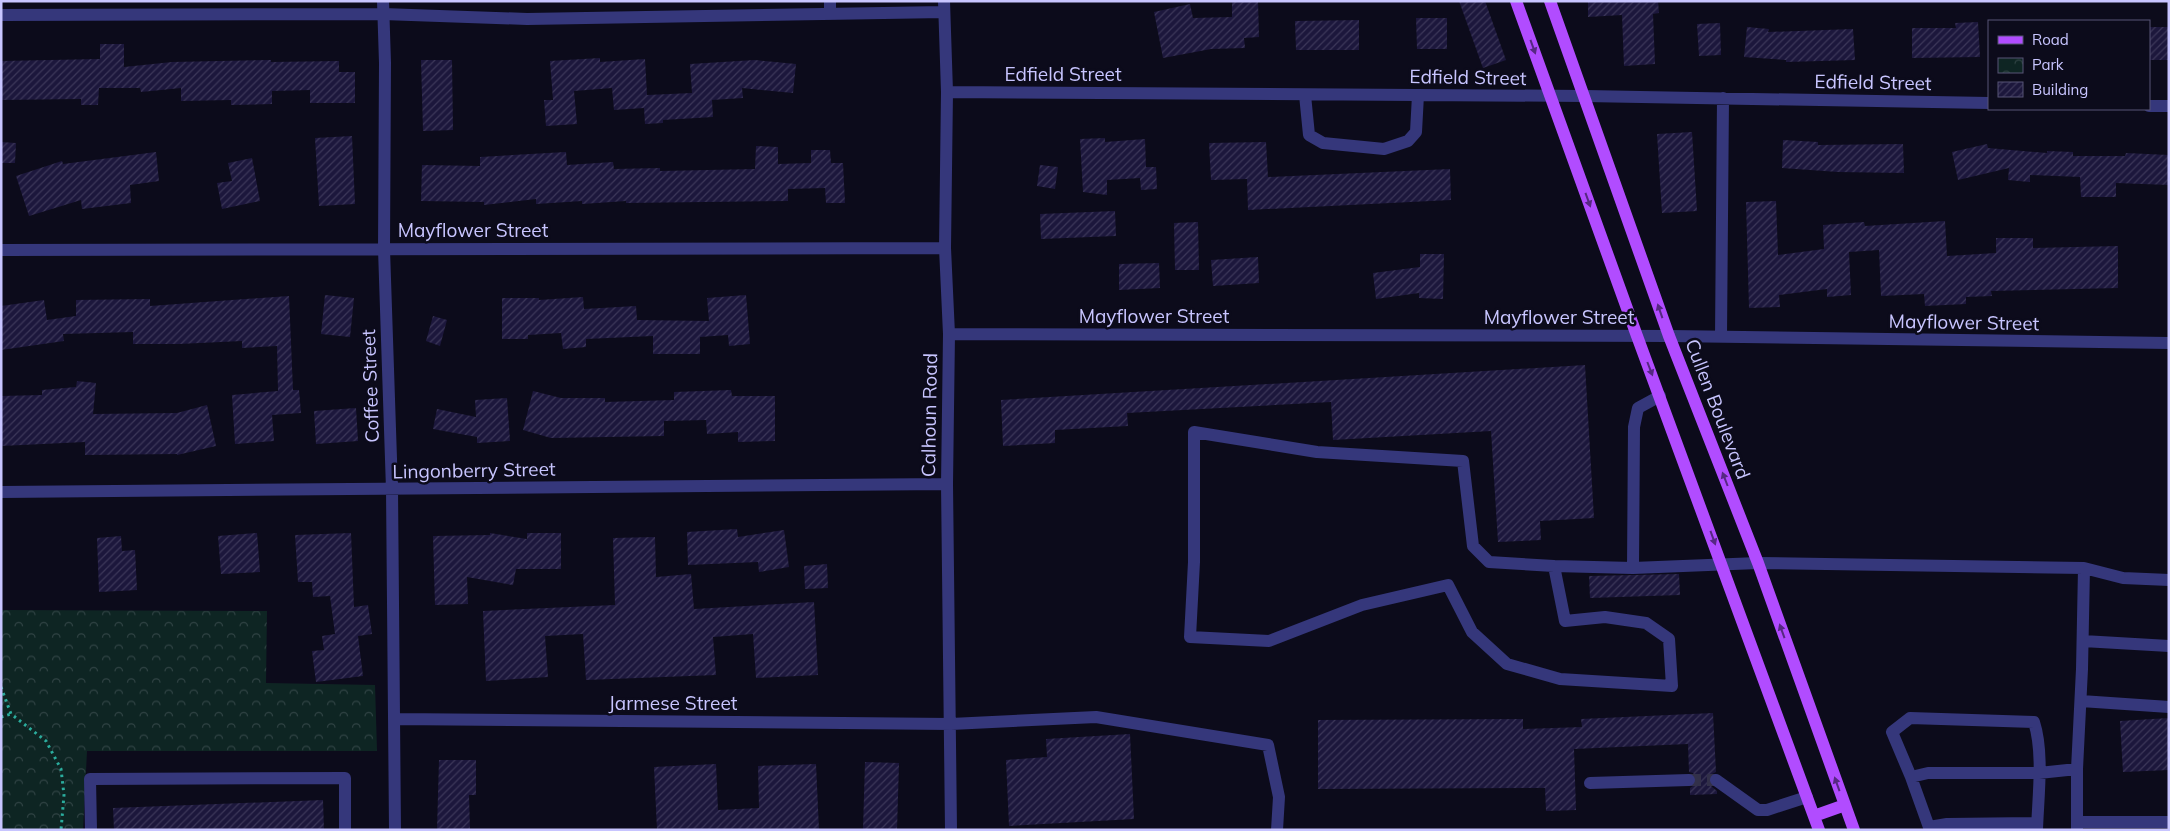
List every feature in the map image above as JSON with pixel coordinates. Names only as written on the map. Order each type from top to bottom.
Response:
[{"type":"main road","points":[[1516,1],[1819,830]]},
{"type":"main road","name":"Cullen Boulevard","points":[[1550,1],[1669,336],[1758,563],[1854,830]]},
{"type":"main road","points":[[1814,816],[1845,805]]},
{"type":"street","points":[[1,15],[383,8],[527,19],[830,8],[944,6]]},
{"type":"street","name":"Calhoun Road","points":[[944,6],[947,92],[945,248],[949,334],[947,484],[951,830]]},
{"type":"street","name":"Coffee Street","points":[[383,8],[385,63],[384,249],[392,489],[395,830]]},
{"type":"street","name":"Edfield Street","points":[[947,92],[1585,96],[1988,103]]},
{"type":"street","points":[[1305,94],[1310,135],[1322,143],[1384,149],[1408,141],[1416,132],[1418,95]]},
{"type":"street","points":[[1721,337],[1723,98]]},
{"type":"street","points":[[2150,106],[2169,106]]},
{"type":"street","name":"Mayflower Street","points":[[1,250],[945,248]]},
{"type":"street","name":"Mayflower Street","points":[[949,334],[1669,336],[2169,343]]},
{"type":"street","points":[[1633,568],[1634,427],[1638,408],[1660,396]]},
{"type":"street","points":[[1554,566],[1565,621],[1605,617],[1646,624],[1669,639],[1672,686],[1560,679],[1507,664],[1472,632],[1448,585],[1362,604],[1269,641],[1190,637],[1194,562],[1194,432],[1317,452],[1463,461],[1473,546],[1489,562],[1633,568],[1758,563],[2084,568],[2123,578],[2169,580]]},
{"type":"street","name":"Lingonberry Street","points":[[1,492],[947,484]]},
{"type":"street","points":[[2084,568],[2077,826],[2169,822]]},
{"type":"street","points":[[2082,641],[2169,646]]},
{"type":"street","points":[[2081,701],[2169,707]]},
{"type":"street","name":"Jarmese Street","points":[[394,719],[951,724],[1096,717],[1268,745],[1279,798],[1276,830]]},
{"type":"street","points":[[1910,718],[2034,722],[2038,733],[2039,773],[2037,826],[1947,824],[1930,828],[1892,732],[1910,718]]},
{"type":"street","points":[[1911,777],[1928,773],[2039,773],[2078,769]]},
{"type":"street","points":[[91,830],[90,779],[345,778],[345,830]]},
{"type":"street","points":[[1590,783],[1689,780]]},
{"type":"street","points":[[1716,780],[1758,810],[1766,810],[1807,797]]},
{"type":"path","points":[[1,687],[10,714],[46,742],[61,769],[64,795],[61,830]]},
{"type":"path","points":[[1,717],[10,714]]},
{"type":"green space","points":[[1,610],[267,611],[266,683],[375,685],[377,751],[87,751],[83,830],[1,830]]},
{"type":"building","points":[[1232,1],[1258,1],[1259,37],[1244,38],[1245,48],[1211,49],[1163,58],[1154,12],[1190,4],[1193,18],[1232,17]]},
{"type":"building","points":[[1459,1],[1485,1],[1506,60],[1483,68]]},
{"type":"building","points":[[1588,1],[1658,1],[1659,13],[1653,14],[1655,64],[1624,66],[1622,15],[1588,17]]},
{"type":"building","points":[[1416,18],[1447,18],[1447,49],[1417,49]]},
{"type":"building","points":[[1359,20],[1359,50],[1296,50],[1295,21]]},
{"type":"building","points":[[1978,22],[1980,57],[1912,58],[1912,28],[1956,28],[1955,23]]},
{"type":"building","points":[[1720,23],[1721,55],[1699,56],[1697,24]]},
{"type":"building","points":[[1747,27],[1769,29],[1768,32],[1853,29],[1855,60],[1786,62],[1786,60],[1744,57]]},
{"type":"building","points":[[2150,27],[2169,27],[2169,60],[2150,60]]},
{"type":"building","points":[[100,44],[124,44],[124,67],[172,62],[339,61],[339,72],[355,72],[355,103],[310,103],[310,90],[272,91],[272,104],[231,105],[231,100],[181,101],[181,88],[141,92],[140,88],[99,88],[98,105],[81,105],[81,99],[1,100],[1,61],[100,59]]},
{"type":"building","points":[[600,58],[600,62],[645,59],[647,95],[692,93],[690,64],[755,60],[796,64],[793,93],[742,88],[743,98],[712,100],[713,117],[663,120],[663,123],[645,124],[644,108],[614,110],[612,88],[574,91],[577,124],[546,126],[544,100],[553,100],[550,61]]},
{"type":"building","points":[[421,60],[452,60],[453,130],[423,131]]},
{"type":"building","points":[[1692,132],[1697,211],[1662,213],[1657,134]]},
{"type":"building","points":[[352,136],[355,204],[319,206],[315,138]]},
{"type":"building","points":[[1105,138],[1105,142],[1145,139],[1146,167],[1156,167],[1157,189],[1141,190],[1140,178],[1107,180],[1107,195],[1083,192],[1080,139]]},
{"type":"building","points":[[1783,140],[1818,142],[1818,145],[1903,144],[1904,173],[1838,172],[1782,168]]},
{"type":"building","points":[[1,142],[16,143],[15,163],[1,163]]},
{"type":"building","points":[[1266,142],[1268,177],[1450,169],[1451,200],[1248,210],[1247,179],[1211,180],[1209,143]]},
{"type":"building","points":[[1987,144],[1988,148],[2047,153],[2047,151],[2073,152],[2073,156],[2125,156],[2126,153],[2169,155],[2169,185],[2116,183],[2116,197],[2081,197],[2080,177],[2030,175],[2030,182],[2008,180],[2009,168],[1958,180],[1952,152]]},
{"type":"building","points":[[756,146],[778,147],[778,164],[811,163],[811,150],[830,150],[831,163],[843,163],[845,203],[826,203],[825,188],[788,189],[788,201],[626,203],[626,201],[582,204],[582,201],[536,204],[536,199],[484,205],[484,202],[421,201],[422,165],[480,166],[480,157],[566,152],[567,165],[613,162],[614,169],[660,168],[660,171],[755,169]]},
{"type":"building","points":[[156,152],[159,181],[130,185],[131,203],[82,209],[81,200],[29,216],[16,176],[62,161],[63,164]]},
{"type":"building","points":[[252,158],[260,201],[222,209],[217,183],[232,181],[228,163]]},
{"type":"building","points":[[1040,165],[1058,167],[1055,189],[1037,186]]},
{"type":"building","points":[[1776,201],[1778,255],[1824,249],[1823,225],[1864,222],[1865,226],[1945,221],[1947,256],[1996,253],[1996,238],[2033,238],[2033,248],[2118,246],[2118,288],[1991,291],[1992,296],[1966,297],[1966,304],[1925,306],[1924,294],[1881,296],[1879,250],[1849,252],[1851,295],[1827,297],[1827,289],[1779,295],[1780,307],[1749,308],[1746,202]]},
{"type":"building","points":[[1115,211],[1116,236],[1041,239],[1040,214]]},
{"type":"building","points":[[1198,222],[1199,270],[1175,270],[1174,223]]},
{"type":"building","points":[[1420,254],[1444,254],[1443,299],[1419,298],[1419,293],[1376,299],[1373,273],[1420,267]]},
{"type":"building","points":[[1258,257],[1259,283],[1213,286],[1211,260]]},
{"type":"building","points":[[1159,263],[1160,288],[1119,290],[1119,264]]},
{"type":"building","points":[[325,295],[354,298],[350,337],[321,334]]},
{"type":"building","points":[[746,295],[750,344],[729,346],[728,335],[700,337],[700,354],[653,354],[653,336],[586,339],[586,347],[563,349],[561,333],[528,335],[528,339],[502,339],[502,298],[539,298],[539,300],[583,297],[584,309],[636,306],[637,320],[709,321],[707,298]]},
{"type":"building","points":[[289,296],[293,390],[299,390],[301,413],[272,415],[274,441],[235,444],[232,395],[278,391],[277,346],[242,348],[242,341],[133,344],[133,332],[63,334],[64,341],[1,350],[1,306],[44,300],[47,320],[76,316],[76,300],[150,299],[150,306]]},
{"type":"building","points":[[433,316],[447,320],[440,346],[426,341]]},
{"type":"building","points":[[1585,365],[1594,518],[1540,521],[1541,540],[1498,542],[1491,431],[1333,440],[1331,402],[1127,413],[1128,426],[1055,430],[1055,443],[1003,446],[1001,400]]},
{"type":"building","points":[[77,381],[96,383],[93,414],[177,413],[207,405],[216,446],[177,455],[85,455],[85,442],[1,446],[1,396],[42,395],[42,390],[76,387]]},
{"type":"building","points":[[731,390],[732,396],[775,396],[775,441],[738,442],[738,432],[707,434],[706,420],[664,421],[664,436],[551,438],[523,430],[533,391],[561,398],[605,398],[605,402],[674,400],[674,392]]},
{"type":"building","points":[[507,398],[510,441],[477,443],[477,437],[433,429],[437,409],[476,417],[475,400]]},
{"type":"building","points":[[356,408],[358,441],[316,444],[314,411]]},
{"type":"building","points":[[737,529],[738,537],[784,530],[789,567],[759,572],[758,562],[688,565],[687,532]]},
{"type":"building","points":[[257,533],[260,572],[221,574],[218,536]]},
{"type":"building","points":[[351,533],[354,607],[368,605],[372,634],[358,636],[363,676],[316,682],[312,651],[324,650],[322,636],[335,634],[330,596],[313,597],[312,582],[298,582],[295,535]]},
{"type":"building","points":[[490,533],[527,539],[527,533],[561,533],[561,569],[516,569],[513,585],[467,577],[468,604],[435,605],[433,536],[490,535]]},
{"type":"building","points":[[121,536],[122,551],[135,550],[137,590],[99,592],[97,538]]},
{"type":"building","points":[[655,537],[656,577],[691,574],[694,609],[814,602],[818,675],[756,678],[753,634],[713,637],[716,675],[586,680],[583,634],[545,636],[548,677],[486,681],[483,611],[615,605],[613,538]]},
{"type":"building","points":[[827,564],[828,588],[805,589],[804,566]]},
{"type":"building","points":[[1679,574],[1680,595],[1590,598],[1589,576]]},
{"type":"building","points":[[1713,713],[1716,772],[1710,775],[1708,780],[1717,791],[1717,794],[1690,795],[1690,788],[1696,784],[1697,779],[1693,773],[1689,772],[1688,744],[1574,749],[1576,810],[1546,811],[1545,788],[1318,789],[1318,720],[1523,719],[1523,729],[1582,727],[1581,719]]},
{"type":"building","points":[[2169,718],[2169,770],[2123,772],[2120,721]]},
{"type":"building","points":[[1130,734],[1134,819],[1009,826],[1006,760],[1047,757],[1046,739]]},
{"type":"building","points":[[439,760],[476,760],[476,795],[469,795],[470,830],[437,830]]},
{"type":"building","points":[[865,762],[899,763],[897,830],[863,830]]},
{"type":"building","points":[[716,764],[718,810],[759,808],[758,766],[816,764],[819,830],[657,830],[654,767]]},
{"type":"building","points":[[323,800],[324,830],[114,830],[113,808]]},
{"type":"tunnel","points":[[1689,780],[1716,780]]}]
